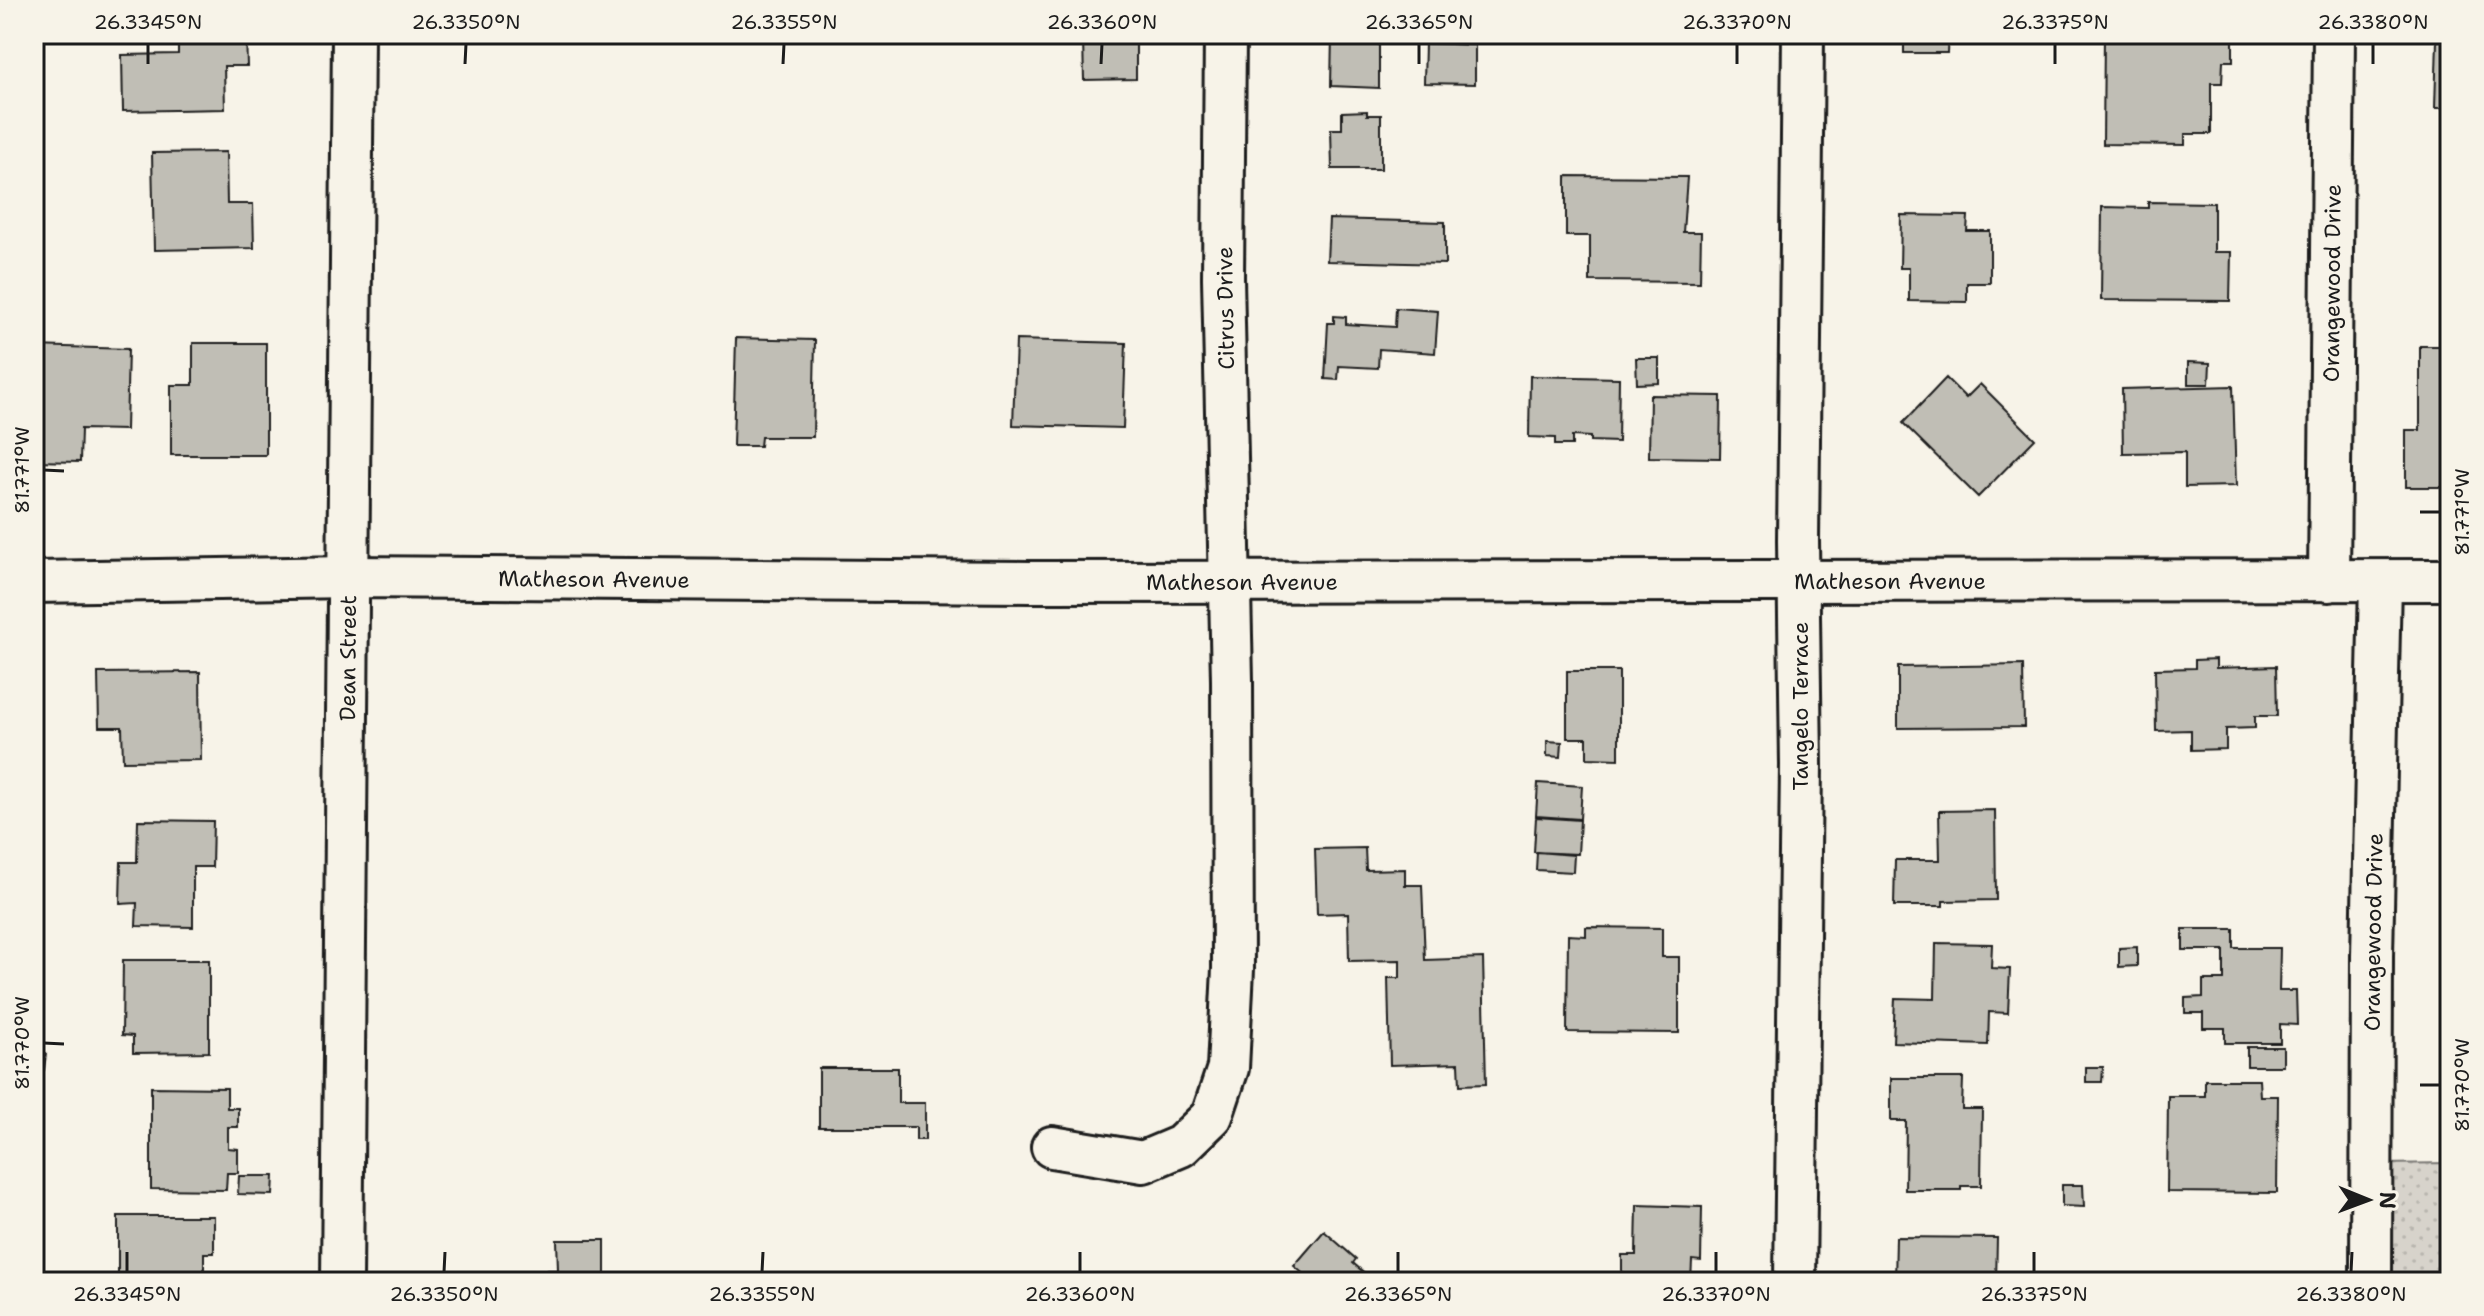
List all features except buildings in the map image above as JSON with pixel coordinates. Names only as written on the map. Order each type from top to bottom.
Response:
[{"type":"street","name":"Dean Street","points":[[342,1282],[353,34]]},
{"type":"street","name":"Citrus Drive","points":[[1052,1147],[1143,1162],[1181,1146],[1212,1116],[1228,1068],[1233,969],[1223,278],[1225,34]]},
{"type":"street","name":"Tangelo Terrace","points":[[1795,1282],[1801,765],[1798,581],[1803,34]]},
{"type":"street","name":"Orangewood Drive","points":[[2329,581],[2334,34]]},
{"type":"street","name":"Matheson Avenue","points":[[34,582],[348,577],[1229,581],[2450,580]]},
{"type":"street","name":"Orangewood Drive","points":[[2371,1282],[2372,956],[2380,581]]},
{"type":"shaded area","points":[[2450,1163],[2450,1282],[2379,1282],[2380,1164]]}]
